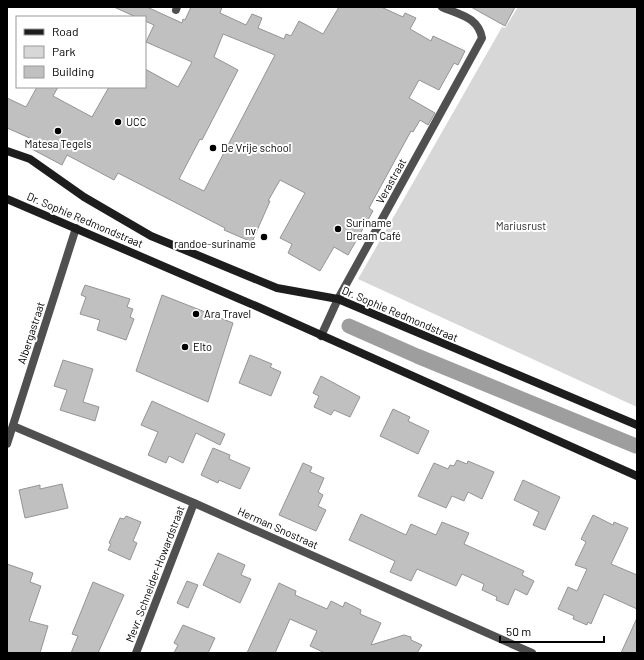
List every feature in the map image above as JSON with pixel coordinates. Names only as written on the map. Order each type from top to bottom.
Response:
[{"type":"street","name":"Verastraat","points":[[321,336],[338,299],[482,38],[480,28],[475,22],[442,7]]},
{"type":"street","name":"Dr. Sophie Redmondstraat","points":[[7,151],[30,159],[84,197],[151,236],[277,288],[338,299],[637,425]]},
{"type":"street","name":"Dr. Sophie Redmondstraat","points":[[7,199],[76,228],[637,476]]},
{"type":"street","name":"Albergastraat","points":[[7,444],[76,228]]},
{"type":"street","name":"Herman Snostraat","points":[[13,426],[194,503],[532,653]]},
{"type":"street","name":"Mevr. Schneider-Howardstraat","points":[[136,653],[194,503]]},
{"type":"green space","name":"Mariusrust","points":[[518,7],[637,7],[637,407],[358,279],[502,27],[505,28]]},
{"type":"building","points":[[114,7],[147,7],[182,23],[191,7],[222,7],[220,13],[246,25],[252,14],[262,18],[258,28],[284,39],[286,34],[291,36],[299,21],[323,34],[339,7],[381,7],[403,17],[405,13],[416,18],[410,29],[431,41],[433,36],[465,51],[458,65],[454,63],[439,90],[419,80],[409,98],[435,113],[428,125],[420,120],[413,132],[411,131],[369,208],[373,211],[348,255],[334,247],[320,271],[288,253],[292,244],[280,238],[305,193],[280,180],[268,201],[270,201],[252,242],[224,230],[225,228],[118,173],[114,180],[67,155],[62,165],[28,147],[32,139],[7,128],[7,98],[26,107],[36,88],[57,88],[53,96],[92,117],[108,88],[146,88],[146,70],[178,87],[192,62],[146,42],[154,25],[146,21],[146,16],[134,16]],"holes":[[[223,34],[275,55],[204,191],[179,179],[200,139],[202,140],[238,70],[214,57]]]},
{"type":"building","points":[[471,7],[515,7],[505,26]]},
{"type":"building","points":[[85,285],[130,299],[127,307],[133,309],[130,317],[134,319],[126,340],[97,330],[100,320],[80,314],[86,297],[81,295]]},
{"type":"building","name":"Elto","points":[[162,295],[233,323],[208,402],[136,371]]},
{"type":"building","points":[[250,355],[272,364],[270,367],[281,372],[271,396],[239,383]]},
{"type":"building","points":[[63,360],[93,369],[83,402],[99,407],[95,421],[60,410],[67,390],[54,386]]},
{"type":"building","points":[[321,376],[360,397],[350,417],[334,410],[331,415],[314,407],[319,396],[313,393]]},
{"type":"building","points":[[152,401],[225,434],[220,445],[196,433],[183,463],[169,456],[166,463],[148,455],[158,432],[141,425]]},
{"type":"building","points":[[393,409],[410,417],[408,421],[429,431],[418,454],[380,436]]},
{"type":"building","points":[[213,448],[230,455],[229,459],[250,468],[240,489],[219,480],[218,483],[201,475]]},
{"type":"building","points":[[457,460],[467,464],[468,461],[494,472],[482,499],[468,492],[464,501],[452,496],[446,508],[418,496],[434,463],[448,469],[450,465],[454,466]]},
{"type":"building","points":[[303,463],[312,467],[310,472],[324,478],[318,492],[323,495],[318,506],[326,510],[316,531],[279,515]]},
{"type":"building","points":[[523,480],[560,497],[545,530],[533,525],[539,512],[514,500]]},
{"type":"building","points":[[62,484],[68,508],[25,518],[19,490],[40,485],[40,489]]},
{"type":"building","points":[[361,514],[406,535],[411,524],[436,535],[442,522],[469,533],[464,544],[524,571],[522,575],[534,581],[527,595],[515,589],[508,605],[496,600],[497,597],[482,590],[484,584],[462,574],[456,586],[417,569],[411,581],[390,572],[395,561],[349,540]]},
{"type":"building","points":[[593,515],[613,525],[614,522],[628,528],[611,564],[637,575],[637,609],[604,594],[591,624],[588,622],[587,625],[573,619],[574,616],[558,609],[568,587],[577,591],[587,569],[575,565],[586,542],[581,539]]},
{"type":"building","points":[[126,516],[141,522],[133,541],[137,543],[130,560],[108,550],[111,544],[109,543],[120,518],[124,519]]},
{"type":"building","points":[[218,553],[245,565],[241,575],[251,579],[240,603],[203,585]]},
{"type":"building","points":[[7,564],[33,573],[30,582],[41,586],[29,621],[48,626],[40,653],[7,653]]},
{"type":"building","points":[[187,581],[198,585],[188,608],[177,603]]},
{"type":"building","points":[[93,582],[124,595],[98,653],[71,653],[78,636],[72,634]]},
{"type":"building","points":[[279,583],[296,591],[295,595],[327,609],[331,601],[343,607],[345,602],[361,610],[360,614],[381,623],[371,645],[404,635],[411,637],[411,640],[422,645],[417,653],[325,653],[310,646],[317,631],[290,619],[275,653],[247,653]]},
{"type":"building","points":[[637,618],[637,653],[621,653]]},
{"type":"building","points":[[183,625],[215,638],[208,653],[174,653],[178,645],[174,643]]},
{"type":"waterway","points":[[349,326],[417,356],[636,446]]},
{"type":"place","name":"UCC","points":[[118,122]]},
{"type":"place","name":"Matesa Tegels","points":[[58,131]]},
{"type":"place","name":"De Vrije school","points":[[213,148]]},
{"type":"place","name":"Suriname Dream Café","points":[[338,229]]},
{"type":"place","name":"nv randoe-suriname","points":[[264,237]]},
{"type":"place","name":"Ara Travel","points":[[196,314]]},
{"type":"place","name":"Elto","points":[[185,347]]}]
